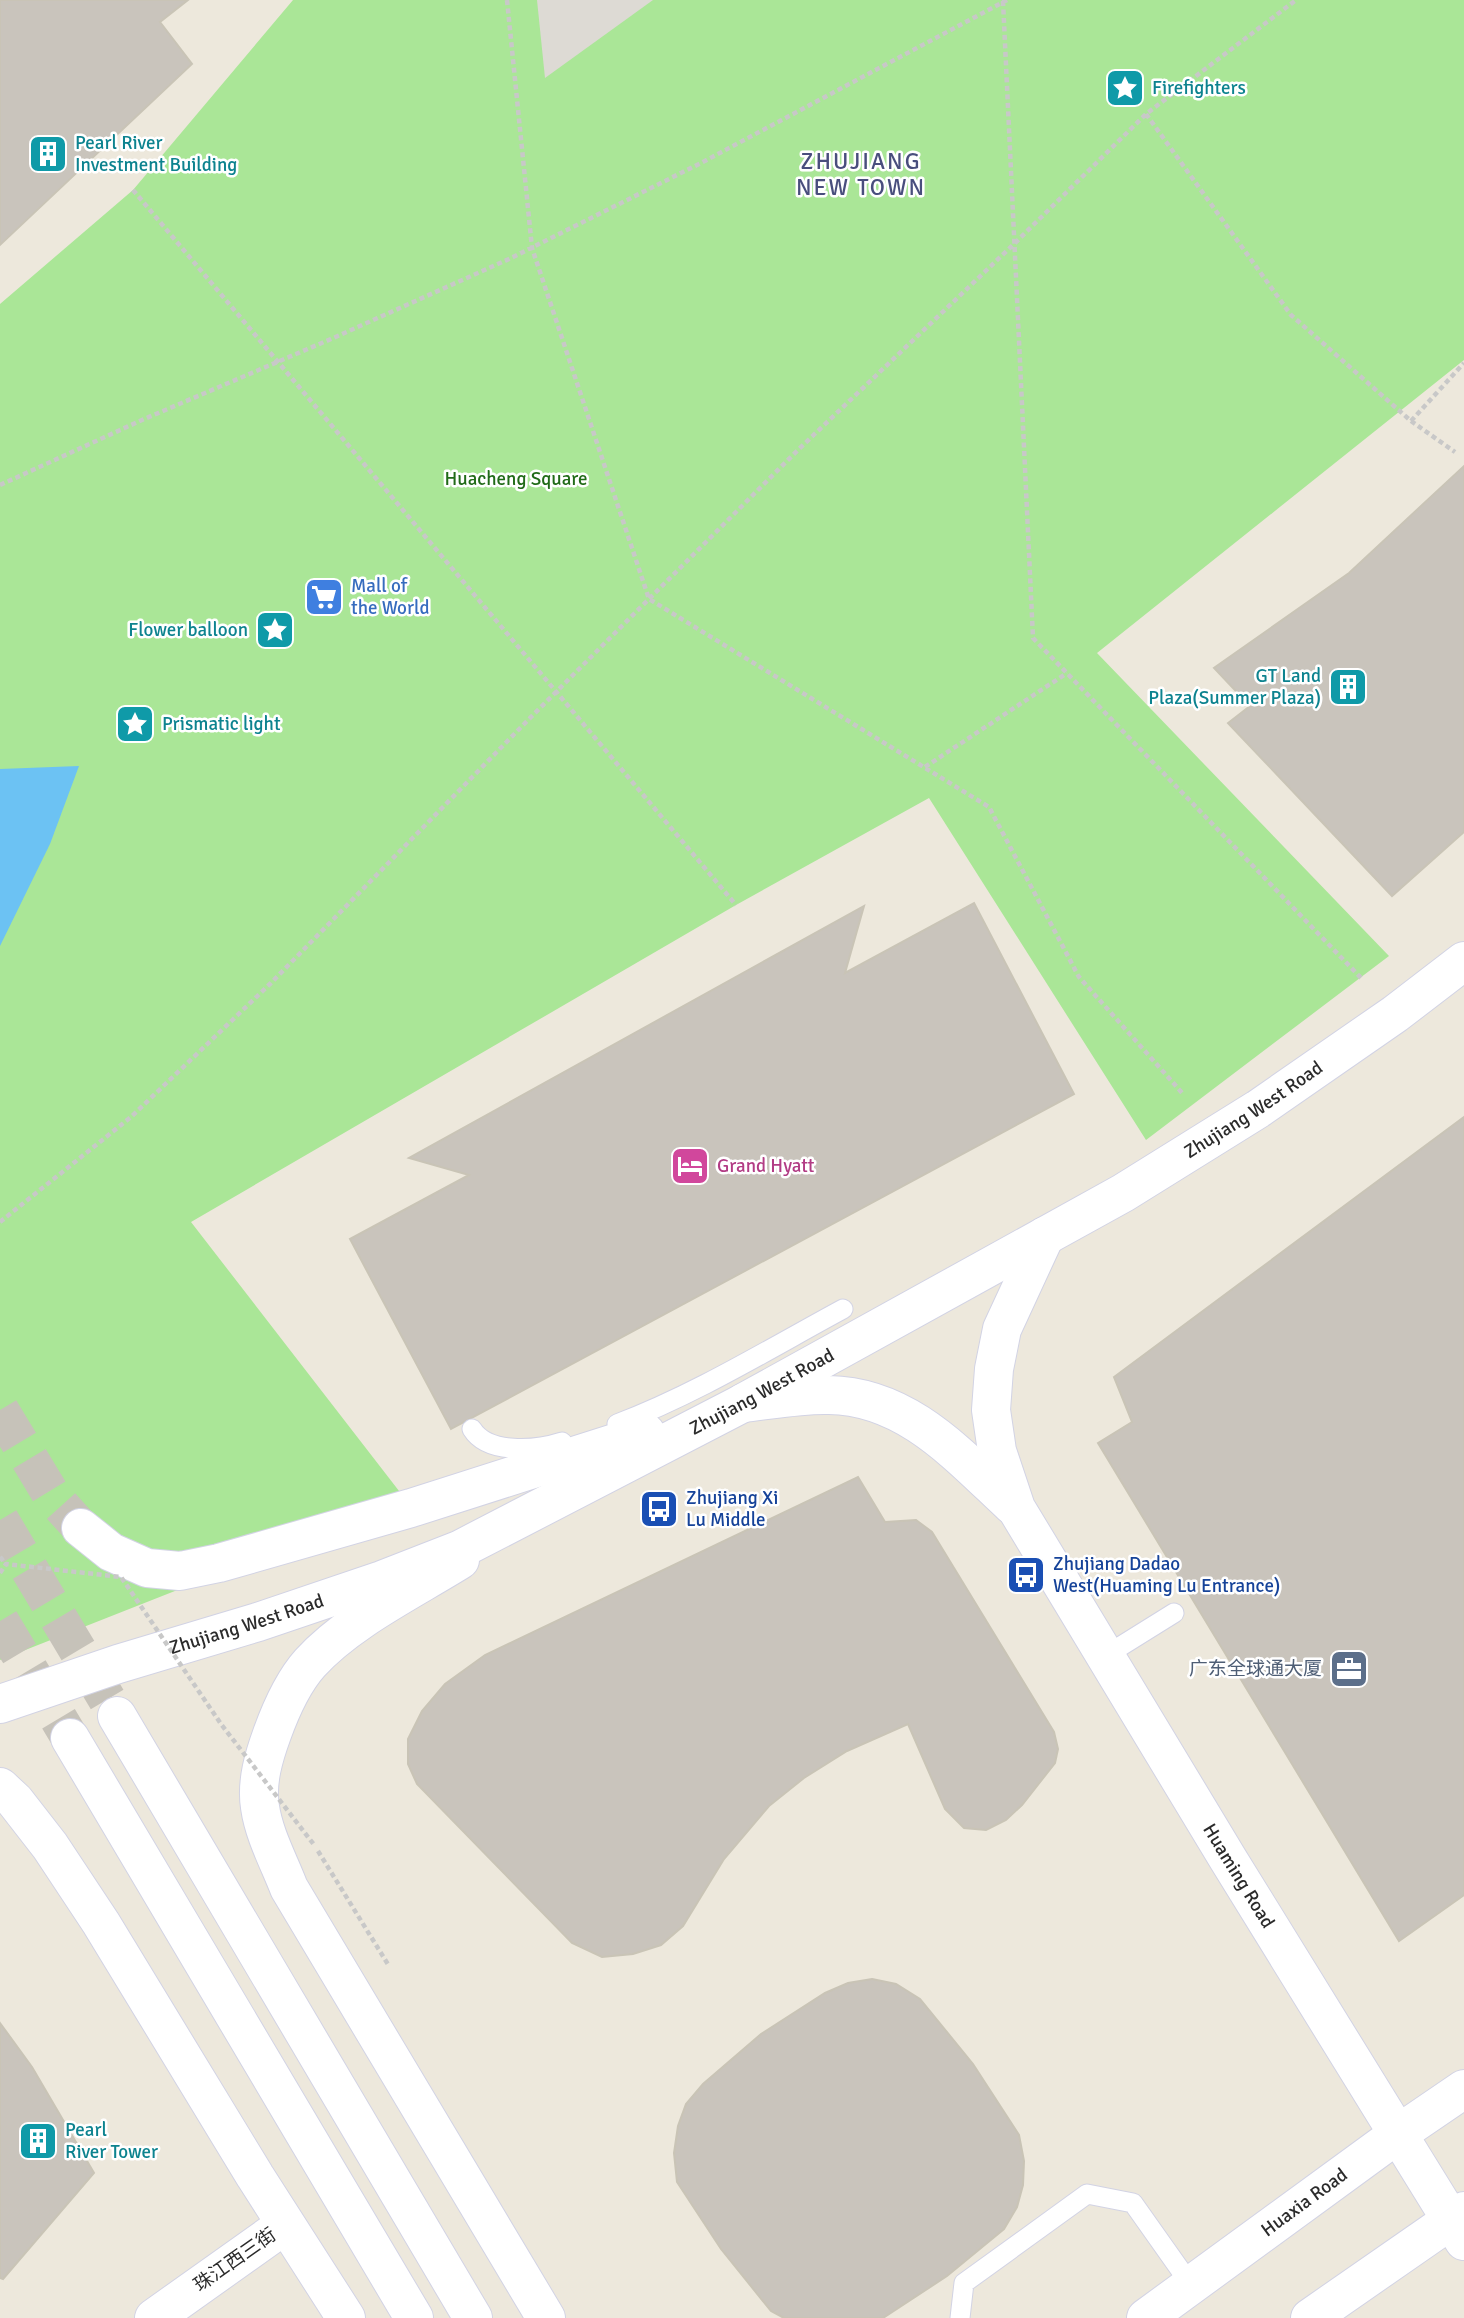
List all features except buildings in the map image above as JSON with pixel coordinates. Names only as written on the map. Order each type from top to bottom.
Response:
[{"type":"main road","name":"Zhujiang West Road","points":[[0,1704],[118,1664],[258,1622],[382,1580],[459,1550],[743,1403],[1123,1193],[1258,1109],[1395,1014],[1464,961]]},
{"type":"main road","points":[[1016,1508],[997,1451],[991,1410],[994,1369],[1002,1329],[1045,1236]]},
{"type":"main road","points":[[81,1528],[111,1552],[147,1567],[180,1571],[219,1563],[411,1508],[743,1403],[828,1395],[875,1401],[915,1421],[957,1454],[1016,1508]]},
{"type":"main road","points":[[542,2309],[289,1888],[271,1844],[260,1806],[262,1761],[291,1691],[309,1665],[332,1642],[355,1625],[573,1491]]},
{"type":"main road","name":"Huaming Road","points":[[1016,1508],[1398,2134],[1460,2224]]},
{"type":"main road","points":[[117,1716],[473,2318]]},
{"type":"main road","points":[[70,1738],[414,2318]]},
{"type":"main road","points":[[0,1787],[15,1801],[50,1846],[101,1923],[346,2318]]},
{"type":"main road","name":"Huaxia Road","points":[[1146,2318],[1464,2089]]},
{"type":"main road","points":[[256,2176],[330,2318]]},
{"type":"main road","points":[[1310,2318],[1460,2224]]},
{"type":"main road","name":"珠江西三街","points":[[154,2318],[282,2227]]},
{"type":"lane","points":[[472,1429],[477,1436],[502,1448],[547,1447],[592,1433],[649,1412],[702,1386],[842,1309]]},
{"type":"lane","points":[[1105,1656],[1174,1613]]},
{"type":"lane","points":[[960,2318],[964,2284],[1087,2194],[1133,2203],[1191,2285]]},
{"type":"path","points":[[507,0],[532,248],[649,599],[989,807],[1079,977],[1184,1095]]},
{"type":"path","points":[[0,1222],[141,1107],[271,983],[799,449],[1146,114],[1296,0]]},
{"type":"path","points":[[0,485],[532,248],[701,163],[1004,1],[1033,638],[1362,979]]},
{"type":"path","points":[[1146,114],[1291,315],[1411,422],[1455,452]]},
{"type":"path","points":[[133,190],[736,905]]},
{"type":"path","points":[[1411,422],[1464,363]]},
{"type":"path","points":[[925,767],[1067,673]]},
{"type":"path","points":[[0,1557],[6,1564],[121,1577],[221,1724],[315,1846],[389,1966]]},
{"type":"path","points":[[0,1573],[6,1564]]},
{"type":"green space","name":"Huacheng Square","points":[[293,0],[1464,0],[1464,360],[1097,653],[1389,956],[1146,1140],[929,798],[736,905],[191,1222],[406,1500],[0,1660],[0,304],[133,190]]},
{"type":"shaded area","points":[[537,0],[653,0],[545,78]]},
{"type":"water","points":[[79,766],[50,844],[0,946],[0,769]]},
{"type":"tunnel","points":[[0,1410],[52,1496],[81,1528]]},
{"type":"tunnel","points":[[0,1520],[117,1716]]},
{"type":"tunnel","points":[[0,1621],[70,1738]]},
{"type":"place","name":"Firefighters","points":[[1125,88]]},
{"type":"place","name":"Pearl River Investment Building","points":[[48,154]]},
{"type":"place","name":"Mall of the World","points":[[324,597]]},
{"type":"place","name":"Flower balloon","points":[[275,630]]},
{"type":"place","name":"GT Land Plaza(Summer Plaza)","points":[[1348,687]]},
{"type":"place","name":"Prismatic light","points":[[135,724]]},
{"type":"place","name":"Grand Hyatt","points":[[690,1166]]},
{"type":"place","name":"Zhujiang Xi Lu Middle","points":[[659,1509]]},
{"type":"place","name":"Zhujiang Dadao West(Huaming Lu Entrance)","points":[[1026,1575]]},
{"type":"place","name":"广东全球通大厦","points":[[1349,1669]]},
{"type":"place","name":"Pearl River Tower","points":[[38,2141]]},
{"type":"district","name":"ZHUJIANG NEW TOWN","points":[[861,174]]}]
